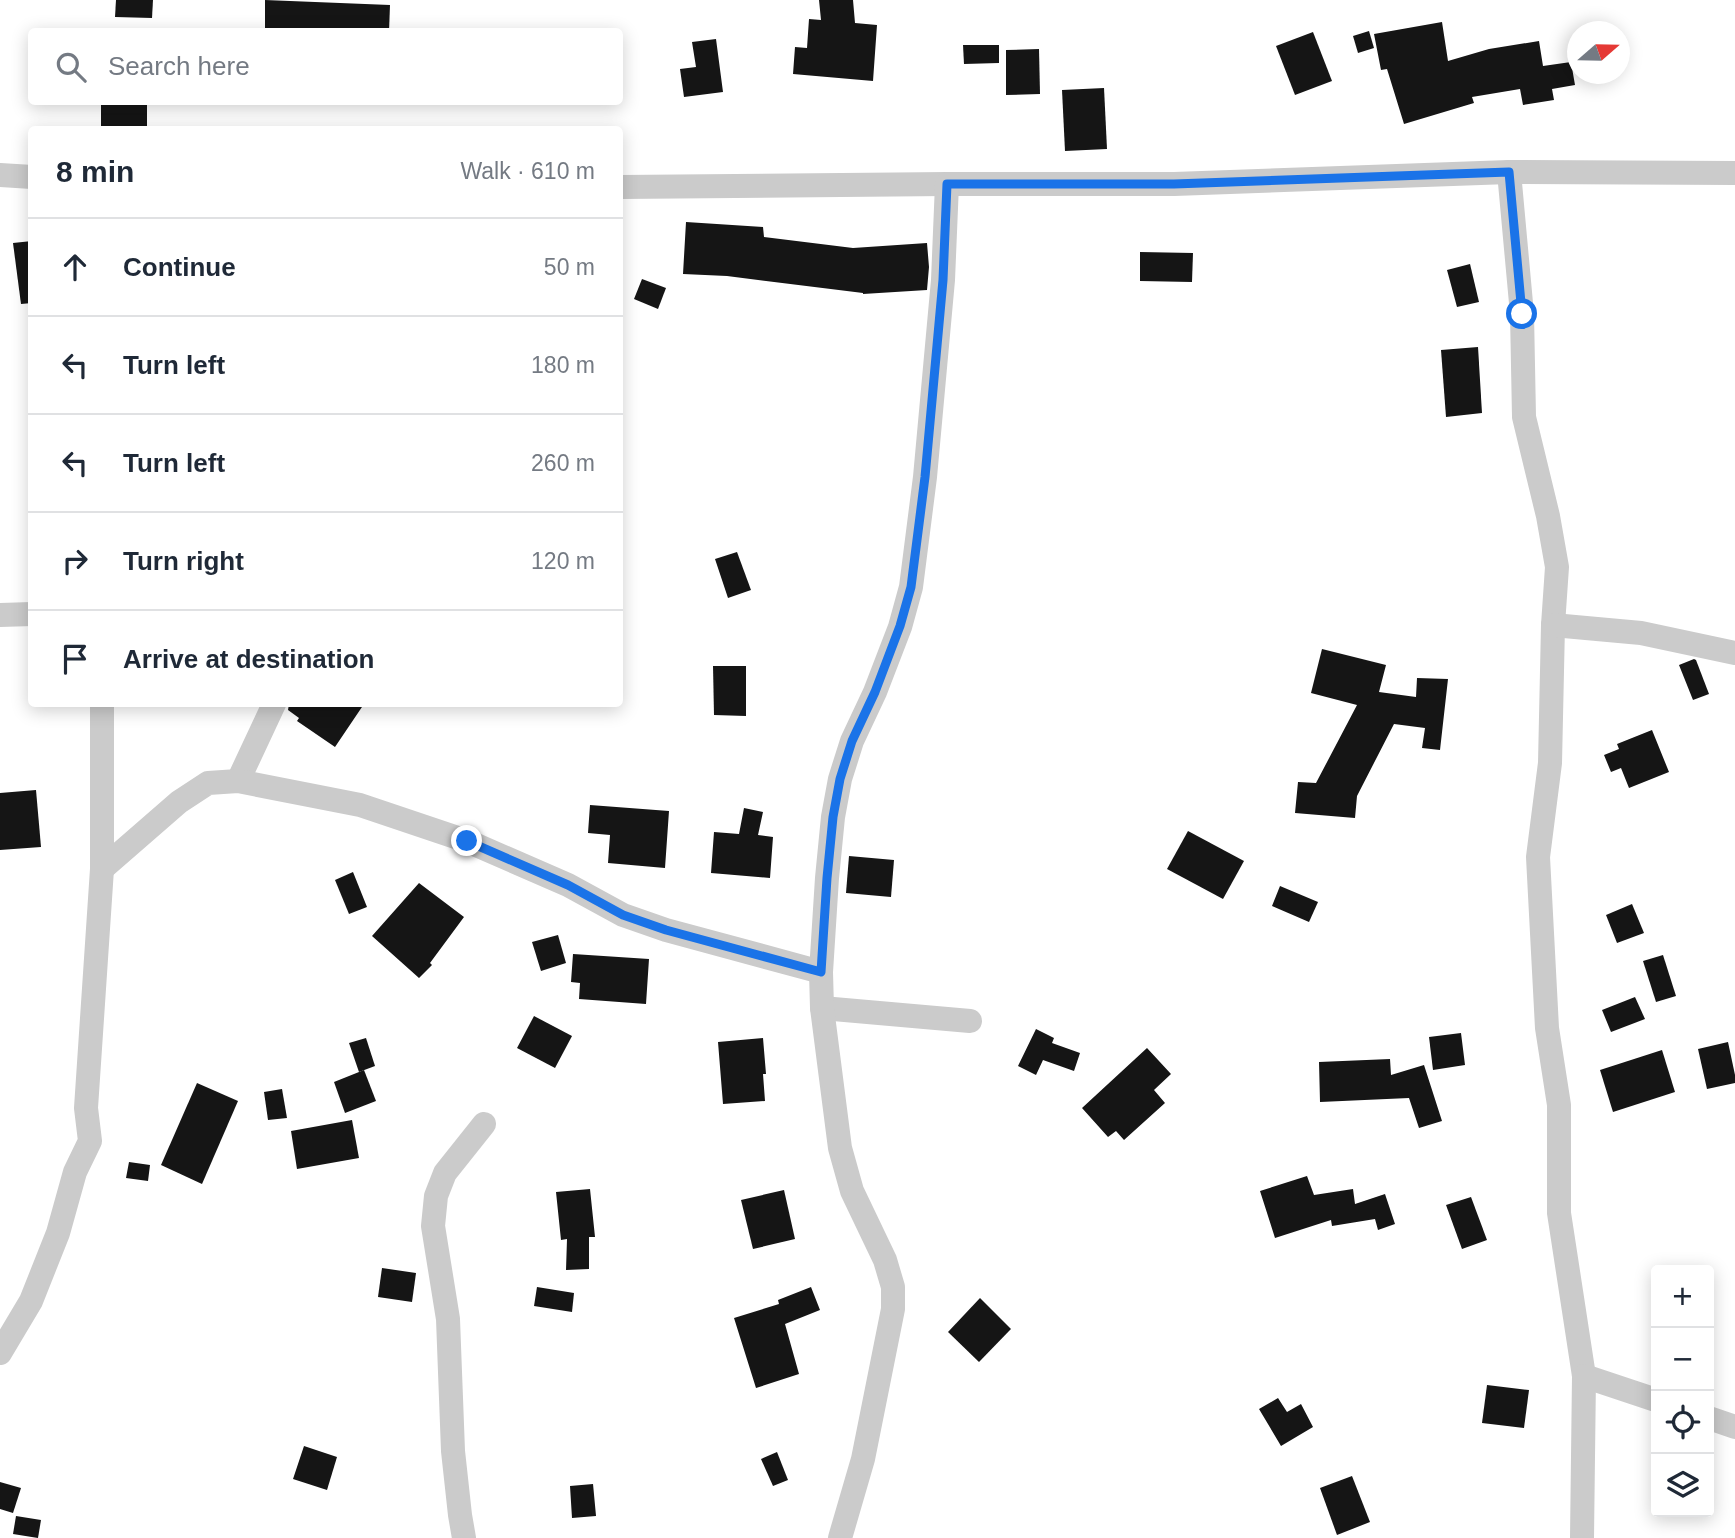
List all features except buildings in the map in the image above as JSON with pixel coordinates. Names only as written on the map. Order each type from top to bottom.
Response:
[{"type":"street","points":[[1509,172],[1522,314],[1524,417],[1548,516],[1557,567],[1550,763],[1538,858],[1546,1028],[1559,1105],[1559,1213],[1584,1376],[1582,1538]]},
{"type":"street","points":[[623,187],[1174,184],[1509,172],[1735,173]]},
{"type":"street","points":[[0,175],[28,177]]},
{"type":"street","points":[[840,1538],[863,1459],[893,1309],[893,1287],[885,1260],[852,1191],[841,1148],[821,1008],[827,878],[840,779],[852,741],[875,692],[900,626],[911,587],[925,477],[943,280],[947,184]]},
{"type":"street","points":[[0,615],[28,614]]},
{"type":"street","points":[[1553,625],[1641,633],[1735,653]]},
{"type":"street","points":[[0,1353],[31,1301],[58,1233],[75,1172],[90,1142],[86,1108],[102,869],[102,707]]},
{"type":"street","points":[[239,780],[273,707]]},
{"type":"street","points":[[102,869],[179,802],[208,783],[239,780],[360,805],[467,841],[568,885],[623,915],[821,972]]},
{"type":"street","points":[[821,1008],[970,1021]]},
{"type":"street","points":[[464,1538],[453,1451],[448,1319],[433,1226],[436,1196],[444,1173],[484,1124]]},
{"type":"street","points":[[1584,1376],[1651,1399]]},
{"type":"street","points":[[1714,1420],[1735,1427]]},
{"type":"route","points":[[467,841],[568,885],[623,915],[666,930],[821,972],[833,817],[840,779],[852,741],[875,692],[900,626],[911,587],[925,477],[943,280],[947,184],[1174,184],[1509,172],[1522,314]]}]
